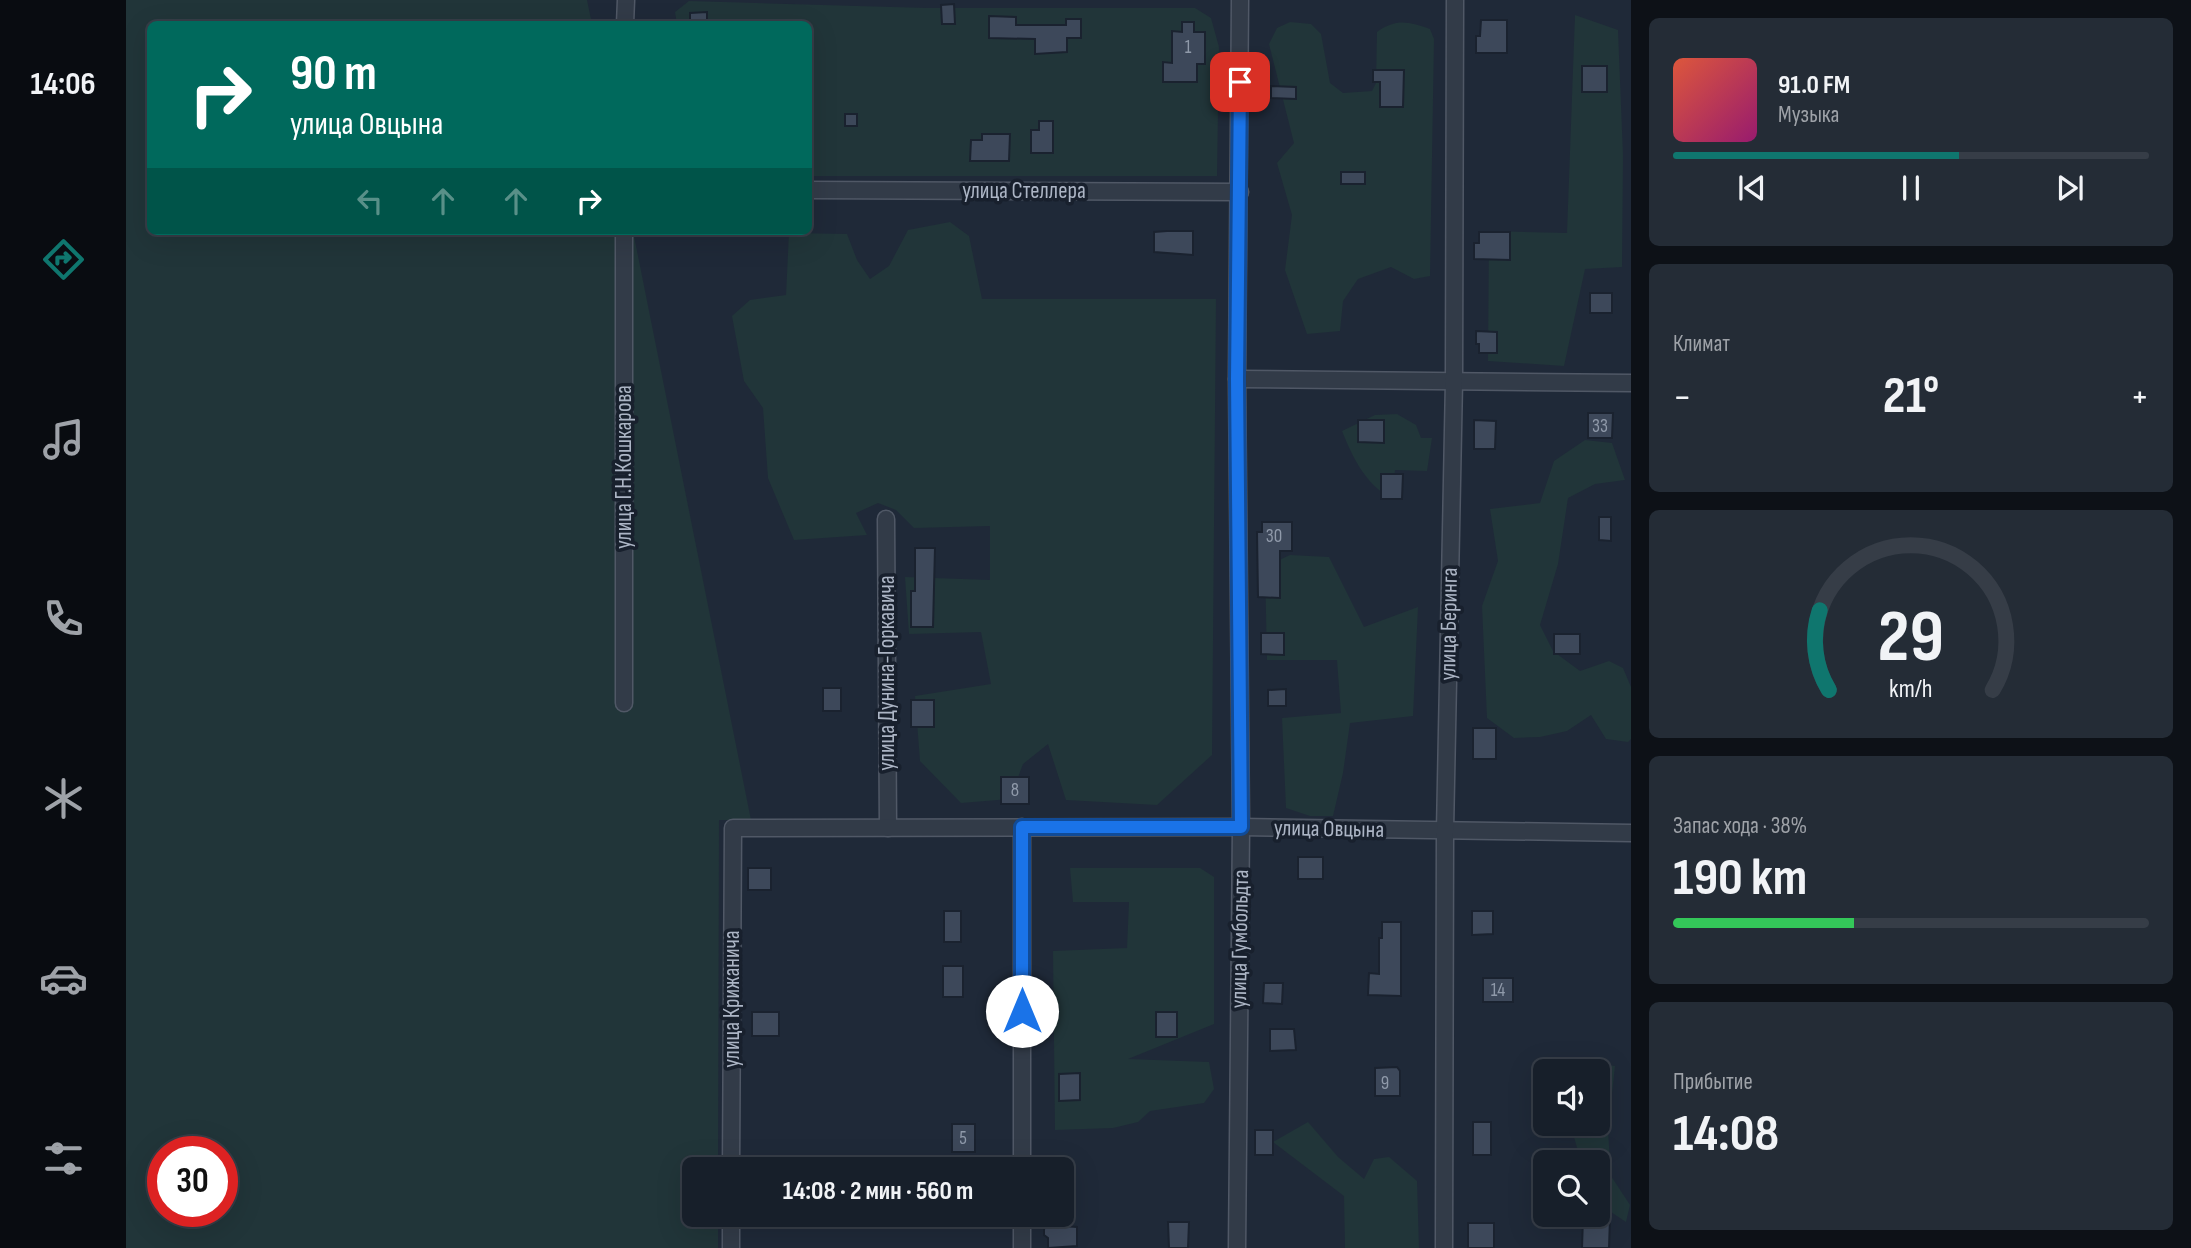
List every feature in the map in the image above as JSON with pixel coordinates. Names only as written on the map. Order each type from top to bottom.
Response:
[{"type":"street","points":[[625,0],[625,21]]},
{"type":"street","name":"улица Гумбольдта","points":[[1237,1248],[1241,827],[1237,379],[1240,0]]},
{"type":"street","name":"улица Беринга","points":[[1444,1248],[1445,831],[1454,381],[1455,0]]},
{"type":"street","name":"улица Стеллера","points":[[812,190],[1240,192]]},
{"type":"street","name":"улица Г.Н.Кошкарова","points":[[624,235],[624,703]]},
{"type":"street","points":[[1237,379],[1631,383]]},
{"type":"street","name":"улица Дунина-Горкавича","points":[[886,519],[888,828]]},
{"type":"street","points":[[1022,827],[1022,1157]]},
{"type":"street","name":"улица Овцына","points":[[733,828],[1241,827],[1631,833]]},
{"type":"street","name":"улица Крижанича","points":[[731,1157],[733,828]]},
{"type":"street","points":[[731,1227],[731,1248]]},
{"type":"street","points":[[1022,1227],[1022,1248]]},
{"type":"green space","points":[[126,0],[587,0],[591,21],[147,21],[147,235],[634,235],[751,820],[719,820],[718,1157],[682,1157],[682,1227],[718,1227],[718,1248],[126,1248]]},
{"type":"green space","points":[[689,1],[927,8],[1195,8],[1211,18],[1219,47],[1217,176],[812,176],[812,21],[676,21],[675,12]]},
{"type":"green space","points":[[1575,15],[1618,30],[1623,155],[1622,267],[1585,269],[1564,366],[1488,361],[1489,231],[1567,233]]},
{"type":"green space","points":[[1290,22],[1311,24],[1321,34],[1330,83],[1343,93],[1372,91],[1376,83],[1377,32],[1403,23],[1430,29],[1434,39],[1430,276],[1414,279],[1391,267],[1358,279],[1343,301],[1340,331],[1307,334],[1285,270],[1292,215],[1277,163],[1294,143],[1269,44],[1277,28]]},
{"type":"green space","points":[[950,222],[969,236],[982,299],[1216,299],[1212,755],[1157,805],[1066,800],[1048,744],[1023,764],[1010,799],[961,803],[920,761],[915,696],[991,684],[981,632],[909,634],[905,577],[990,580],[990,526],[914,528],[896,510],[878,503],[856,513],[867,535],[794,540],[768,478],[763,408],[744,381],[732,316],[750,300],[786,295],[789,235],[847,234],[857,260],[870,279],[889,266],[908,230]]},
{"type":"green space","points":[[1397,414],[1416,425],[1421,438],[1432,438],[1427,471],[1395,470],[1392,498],[1367,478],[1355,460],[1342,431],[1375,415]]},
{"type":"green space","points":[[1585,440],[1612,443],[1625,480],[1595,484],[1568,498],[1558,564],[1540,625],[1553,651],[1580,671],[1609,661],[1623,668],[1631,687],[1631,739],[1628,742],[1606,739],[1591,715],[1567,731],[1540,737],[1514,738],[1487,718],[1482,606],[1498,561],[1490,509],[1540,503],[1554,461]]},
{"type":"green space","points":[[1290,555],[1329,557],[1364,627],[1418,607],[1413,716],[1350,723],[1343,773],[1333,816],[1310,816],[1286,808],[1282,718],[1341,713],[1337,660],[1267,660],[1265,567]]},
{"type":"green space","points":[[1070,868],[1200,868],[1214,877],[1214,1024],[1128,1059],[1209,1062],[1214,1089],[1204,1103],[1150,1111],[1138,1122],[1113,1128],[1055,1130],[1053,951],[1127,948],[1129,902],[1073,902]]},
{"type":"green space","points":[[1610,1065],[1615,1066],[1610,1112]]},
{"type":"green space","points":[[1308,1122],[1338,1157],[1364,1179],[1374,1159],[1389,1157],[1417,1181],[1419,1248],[1345,1248],[1344,1196],[1273,1142]]},
{"type":"green space","points":[[1608,1136],[1609,1150],[1578,1150],[1574,1137]]},
{"type":"green space","points":[[1610,1161],[1611,1176],[1630,1205],[1626,1222],[1610,1211]]},
{"type":"building","points":[[954,4],[955,24],[942,24],[941,5]]},
{"type":"building","points":[[707,12],[707,21],[690,21],[690,13]]},
{"type":"building","points":[[989,16],[1016,17],[1016,25],[1066,25],[1066,19],[1081,19],[1081,38],[1067,38],[1067,52],[1035,54],[1035,39],[989,38]]},
{"type":"building","points":[[1481,20],[1507,20],[1507,53],[1476,53],[1476,36],[1480,36]]},
{"type":"building","points":[[1182,22],[1194,22],[1194,32],[1205,32],[1205,64],[1197,64],[1197,82],[1163,82],[1163,62],[1172,63],[1172,31],[1182,32]]},
{"type":"building","points":[[1582,66],[1607,66],[1607,92],[1582,92]]},
{"type":"building","points":[[1373,70],[1404,70],[1403,107],[1380,107],[1380,82],[1373,82]]},
{"type":"building","points":[[1271,86],[1296,87],[1296,99],[1271,98]]},
{"type":"building","points":[[845,114],[857,114],[857,126],[845,126]]},
{"type":"building","points":[[1039,121],[1053,121],[1053,153],[1031,153],[1031,130],[1039,130]]},
{"type":"building","points":[[982,134],[1010,134],[1009,161],[970,161],[971,140],[982,140]]},
{"type":"building","points":[[1341,172],[1365,172],[1365,184],[1341,184]]},
{"type":"building","points":[[1193,231],[1193,255],[1154,252],[1154,232]]},
{"type":"building","points":[[1479,232],[1510,232],[1510,260],[1474,259],[1474,243],[1479,243]]},
{"type":"building","points":[[1590,293],[1612,293],[1612,313],[1590,313]]},
{"type":"building","points":[[1476,331],[1497,332],[1497,353],[1479,353]]},
{"type":"building","points":[[1588,413],[1613,413],[1612,438],[1588,438]]},
{"type":"building","points":[[1358,420],[1384,420],[1384,443],[1358,442]]},
{"type":"building","points":[[1474,420],[1496,421],[1495,449],[1474,449]]},
{"type":"building","points":[[1381,474],[1403,474],[1402,499],[1381,499]]},
{"type":"building","points":[[1599,517],[1611,517],[1611,541],[1599,540]]},
{"type":"building","points":[[1262,522],[1292,522],[1292,551],[1280,551],[1280,598],[1258,597],[1257,532],[1262,532]]},
{"type":"building","points":[[915,548],[935,548],[933,627],[911,627],[911,591],[915,591]]},
{"type":"building","points":[[1261,633],[1284,633],[1284,655],[1261,654]]},
{"type":"building","points":[[1554,634],[1580,634],[1580,654],[1554,654]]},
{"type":"building","points":[[823,688],[841,688],[841,711],[823,711]]},
{"type":"building","points":[[1286,689],[1286,706],[1268,706],[1268,690]]},
{"type":"building","points":[[911,700],[934,700],[934,727],[911,727]]},
{"type":"building","points":[[1473,728],[1496,728],[1496,759],[1473,759]]},
{"type":"building","points":[[1001,777],[1029,777],[1029,804],[1001,804]]},
{"type":"building","points":[[1298,857],[1323,857],[1323,879],[1298,879]]},
{"type":"building","points":[[748,868],[771,868],[771,890],[748,890]]},
{"type":"building","points":[[944,911],[961,911],[961,942],[944,942]]},
{"type":"building","points":[[1472,911],[1493,911],[1493,934],[1472,935]]},
{"type":"building","points":[[1382,922],[1401,922],[1401,996],[1368,995],[1369,973],[1379,974]]},
{"type":"building","points":[[943,966],[963,966],[963,997],[943,997]]},
{"type":"building","points":[[1483,978],[1513,978],[1513,1002],[1483,1002]]},
{"type":"building","points":[[1264,983],[1283,983],[1282,1004],[1263,1003]]},
{"type":"building","points":[[752,1012],[779,1012],[779,1036],[752,1036]]},
{"type":"building","points":[[1156,1012],[1177,1012],[1177,1037],[1156,1037]]},
{"type":"building","points":[[1270,1029],[1294,1029],[1296,1050],[1270,1051]]},
{"type":"building","points":[[1397,1067],[1400,1071],[1400,1096],[1375,1096],[1375,1068]]},
{"type":"building","points":[[1080,1073],[1080,1100],[1059,1101],[1059,1074]]},
{"type":"building","points":[[1473,1122],[1491,1122],[1491,1155],[1473,1155]]},
{"type":"building","points":[[952,1124],[975,1124],[975,1152],[952,1152]]},
{"type":"building","points":[[1255,1130],[1273,1130],[1273,1155],[1255,1155]]},
{"type":"building","points":[[1168,1222],[1189,1222],[1188,1248],[1169,1248]]},
{"type":"building","points":[[1468,1223],[1494,1223],[1494,1248],[1468,1248]]},
{"type":"building","points":[[1077,1227],[1077,1246],[1048,1248],[1044,1229]]},
{"type":"building","points":[[1583,1227],[1610,1227],[1609,1248],[1582,1248]]},
{"type":"route","points":[[1022,1011],[1022,827],[1241,827],[1237,379],[1240,82]]}]
